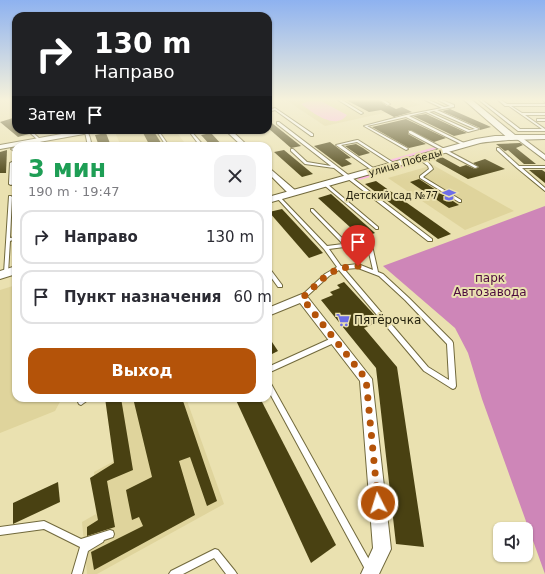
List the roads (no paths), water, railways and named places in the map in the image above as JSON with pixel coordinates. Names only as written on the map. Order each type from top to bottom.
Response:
[{"type":"main road","points":[[502,127],[516,138]]},
{"type":"main road","name":"улица Победы","points":[[516,138],[545,137]]},
{"type":"street","points":[[43,142],[73,134]]},
{"type":"street","points":[[232,134],[241,142]]},
{"type":"street","name":"улица Победы","points":[[272,199],[487,139],[516,138]]},
{"type":"street","points":[[516,138],[545,158]]},
{"type":"street","points":[[0,147],[12,146]]},
{"type":"street","points":[[272,172],[293,193]]},
{"type":"street","points":[[272,310],[302,298],[366,379],[382,549],[370,573]]},
{"type":"lane","points":[[282,127],[430,240]]},
{"type":"lane","points":[[301,127],[312,135]]},
{"type":"lane","points":[[366,127],[406,149]]},
{"type":"lane","points":[[428,127],[465,145]]},
{"type":"lane","points":[[459,127],[469,131],[478,129],[473,127]]},
{"type":"lane","points":[[515,127],[519,130],[545,130]]},
{"type":"lane","points":[[410,132],[476,167]]},
{"type":"lane","points":[[31,134],[38,142]]},
{"type":"lane","points":[[192,134],[199,142]]},
{"type":"lane","points":[[374,170],[338,146],[357,141],[395,165]]},
{"type":"lane","points":[[498,149],[545,190]]},
{"type":"lane","points":[[292,150],[306,163],[335,167]]},
{"type":"lane","points":[[420,158],[430,166],[431,169],[421,176],[460,200]]},
{"type":"lane","points":[[11,184],[12,163]]},
{"type":"lane","points":[[518,167],[545,167]]},
{"type":"lane","points":[[325,184],[377,228]]},
{"type":"lane","points":[[7,273],[10,197]]},
{"type":"lane","points":[[278,197],[326,248],[340,268],[426,369],[453,386],[450,343],[407,299],[376,272],[358,266],[340,268],[327,275],[302,298]]},
{"type":"lane","points":[[312,210],[346,245]]},
{"type":"lane","points":[[8,240],[12,239]]},
{"type":"lane","points":[[326,248],[369,242],[376,272]]},
{"type":"lane","points":[[272,275],[280,286]]},
{"type":"lane","points":[[272,368],[334,339]]},
{"type":"lane","points":[[272,391],[370,573]]},
{"type":"lane","points":[[0,531],[44,525],[81,543],[110,534],[84,548],[77,574]]},
{"type":"lane","points":[[174,574],[216,554],[232,574]]},
{"type":"place","name":"Детский сад №77","points":[[449,195]]},
{"type":"place","name":"Пятёрочка","points":[[343,320]]},
{"type":"park label","name":"парк Автозавода","points":[[490,285]]}]
